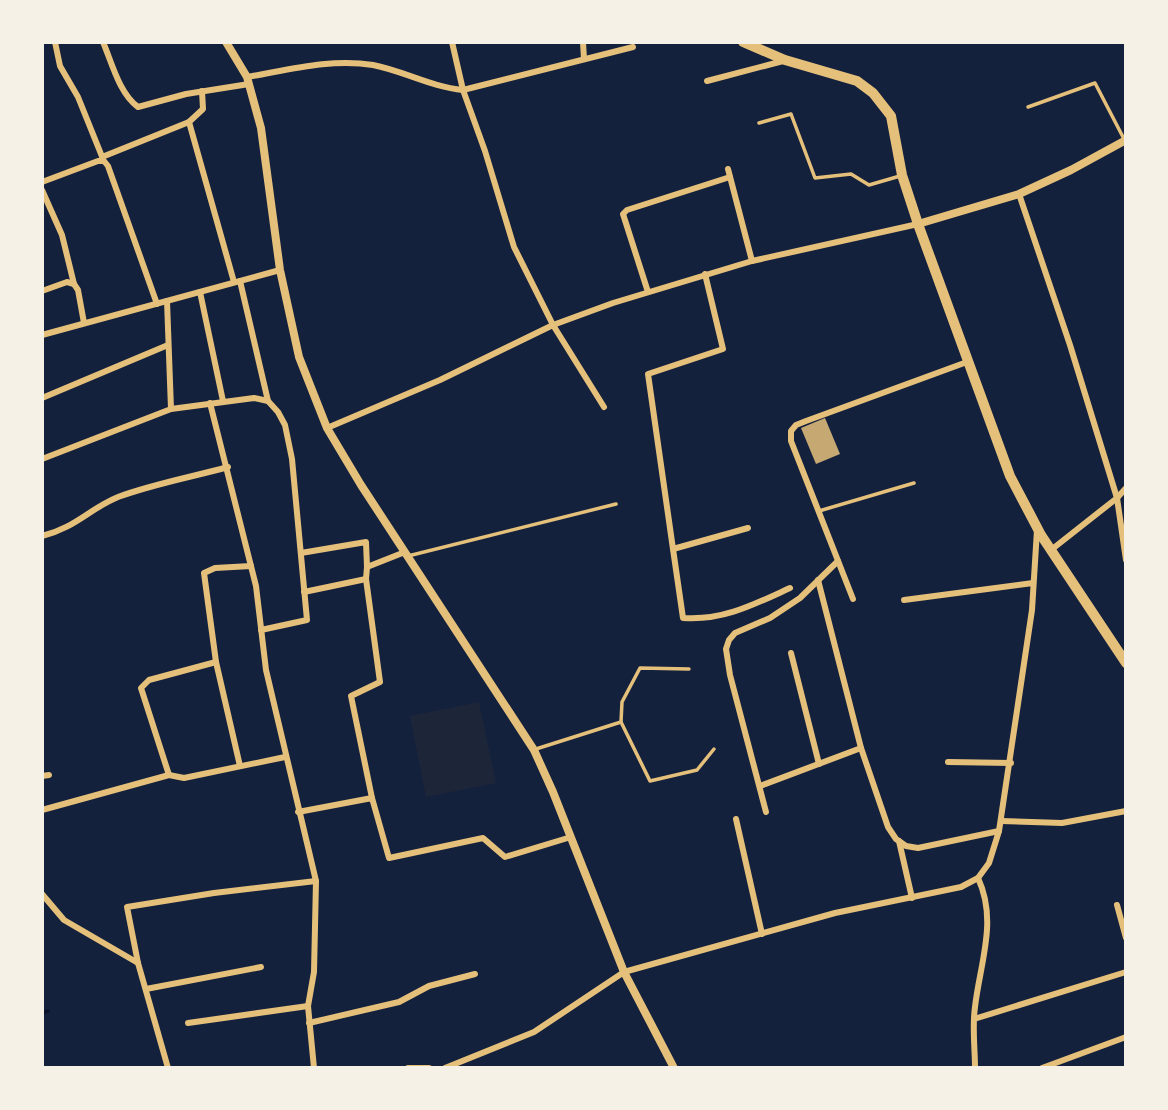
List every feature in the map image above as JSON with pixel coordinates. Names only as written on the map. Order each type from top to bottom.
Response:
[{"type":"main road","points":[[743,42],[785,60],[858,81],[873,93],[891,116],[902,176],[1010,476],[1037,528],[1126,663]]},
{"type":"street","points":[[54,42],[61,66],[78,97],[108,166],[157,304]]},
{"type":"street","points":[[103,42],[126,94],[138,107],[321,65],[352,63],[376,66],[448,89],[463,90],[633,47]]},
{"type":"street","points":[[226,42],[248,81],[261,128],[280,270],[299,357],[327,428],[534,750],[624,972],[674,1068]]},
{"type":"street","points":[[452,42],[463,90],[514,247],[553,325],[604,407]]},
{"type":"street","points":[[583,42],[584,59]]},
{"type":"street","points":[[707,80],[785,60]]},
{"type":"street","points":[[42,182],[189,122],[203,109],[202,91]]},
{"type":"street","points":[[189,122],[237,282],[268,401],[285,425],[292,459],[307,620],[261,630]]},
{"type":"street","points":[[327,428],[440,380],[553,325],[705,274],[918,224],[1019,194],[1125,140]]},
{"type":"street","points":[[648,292],[623,214],[627,210],[729,173],[752,261]]},
{"type":"street","points":[[42,190],[62,235],[74,284],[78,290],[84,323]]},
{"type":"street","points":[[1019,194],[1070,345],[1117,498],[1126,560]]},
{"type":"street","points":[[42,335],[280,270]]},
{"type":"street","points":[[705,274],[723,349],[648,374],[683,618],[700,619],[728,615],[790,588]]},
{"type":"street","points":[[42,290],[67,282],[74,284]]},
{"type":"street","points":[[200,292],[223,401]]},
{"type":"street","points":[[167,301],[170,409]]},
{"type":"street","points":[[42,398],[168,345]]},
{"type":"street","points":[[853,599],[791,441],[791,431],[796,425],[967,362]]},
{"type":"street","points":[[42,459],[170,409],[254,398],[268,401]]},
{"type":"street","points":[[210,403],[251,566],[266,670],[316,881],[314,972],[308,1006],[314,1068]]},
{"type":"street","points":[[42,536],[69,527],[121,496],[228,467]]},
{"type":"street","points":[[1051,550],[1126,488]]},
{"type":"street","points":[[673,549],[748,528]]},
{"type":"street","points":[[445,1068],[534,1032],[624,972],[835,913],[961,887],[978,878],[989,863],[999,831],[1011,763],[1034,583],[1037,528]]},
{"type":"street","points":[[301,554],[366,542],[366,579],[380,681],[351,696],[372,798],[389,858],[483,838],[505,857],[571,837]]},
{"type":"street","points":[[368,567],[407,554]]},
{"type":"street","points":[[766,812],[730,675],[726,649],[735,633],[784,610],[838,561]]},
{"type":"street","points":[[240,766],[216,662],[204,573],[215,568],[251,566]]},
{"type":"street","points":[[304,592],[366,579]]},
{"type":"street","points":[[818,580],[861,748],[888,827],[906,846],[918,848],[999,831]]},
{"type":"street","points":[[904,600],[1034,583]]},
{"type":"street","points":[[790,653],[818,764]]},
{"type":"street","points":[[169,775],[141,688],[149,680],[216,662]]},
{"type":"street","points":[[760,786],[861,748]]},
{"type":"street","points":[[42,810],[169,775],[184,778],[285,757]]},
{"type":"street","points":[[948,762],[1011,763]]},
{"type":"street","points":[[298,812],[372,798]]},
{"type":"street","points":[[1001,821],[1062,823],[1126,811]]},
{"type":"street","points":[[736,819],[762,934]]},
{"type":"street","points":[[900,841],[912,898]]},
{"type":"street","points":[[975,1068],[974,1019],[987,941],[987,905],[978,878]]},
{"type":"street","points":[[168,1068],[138,963],[127,907],[214,892],[316,881]]},
{"type":"street","points":[[42,894],[64,919],[138,963]]},
{"type":"street","points":[[1117,905],[1126,938]]},
{"type":"street","points":[[146,989],[261,967]]},
{"type":"street","points":[[974,1019],[1126,972]]},
{"type":"street","points":[[309,1023],[399,1002],[429,986],[475,974]]},
{"type":"street","points":[[188,1023],[308,1006]]},
{"type":"street","points":[[1042,1068],[1126,1037]]},
{"type":"street","points":[[408,1068],[429,1068]]},
{"type":"lane","points":[[1028,107],[1096,83],[1125,140]]},
{"type":"lane","points":[[759,123],[791,114],[815,178],[851,174],[869,185],[902,176]]},
{"type":"lane","points":[[819,511],[914,483]]},
{"type":"lane","points":[[407,554],[616,504]]},
{"type":"lane","points":[[689,669],[640,668],[622,702],[621,722],[650,781],[696,770],[714,749]]},
{"type":"lane","points":[[534,750],[621,722]]},
{"type":"shaded area","points":[[479,702],[496,783],[426,797],[410,716]]},
{"type":"building","points":[[825,418],[840,454],[816,464],[801,428]]},
{"type":"waterway","points":[[42,1013],[48,1011]]}]
